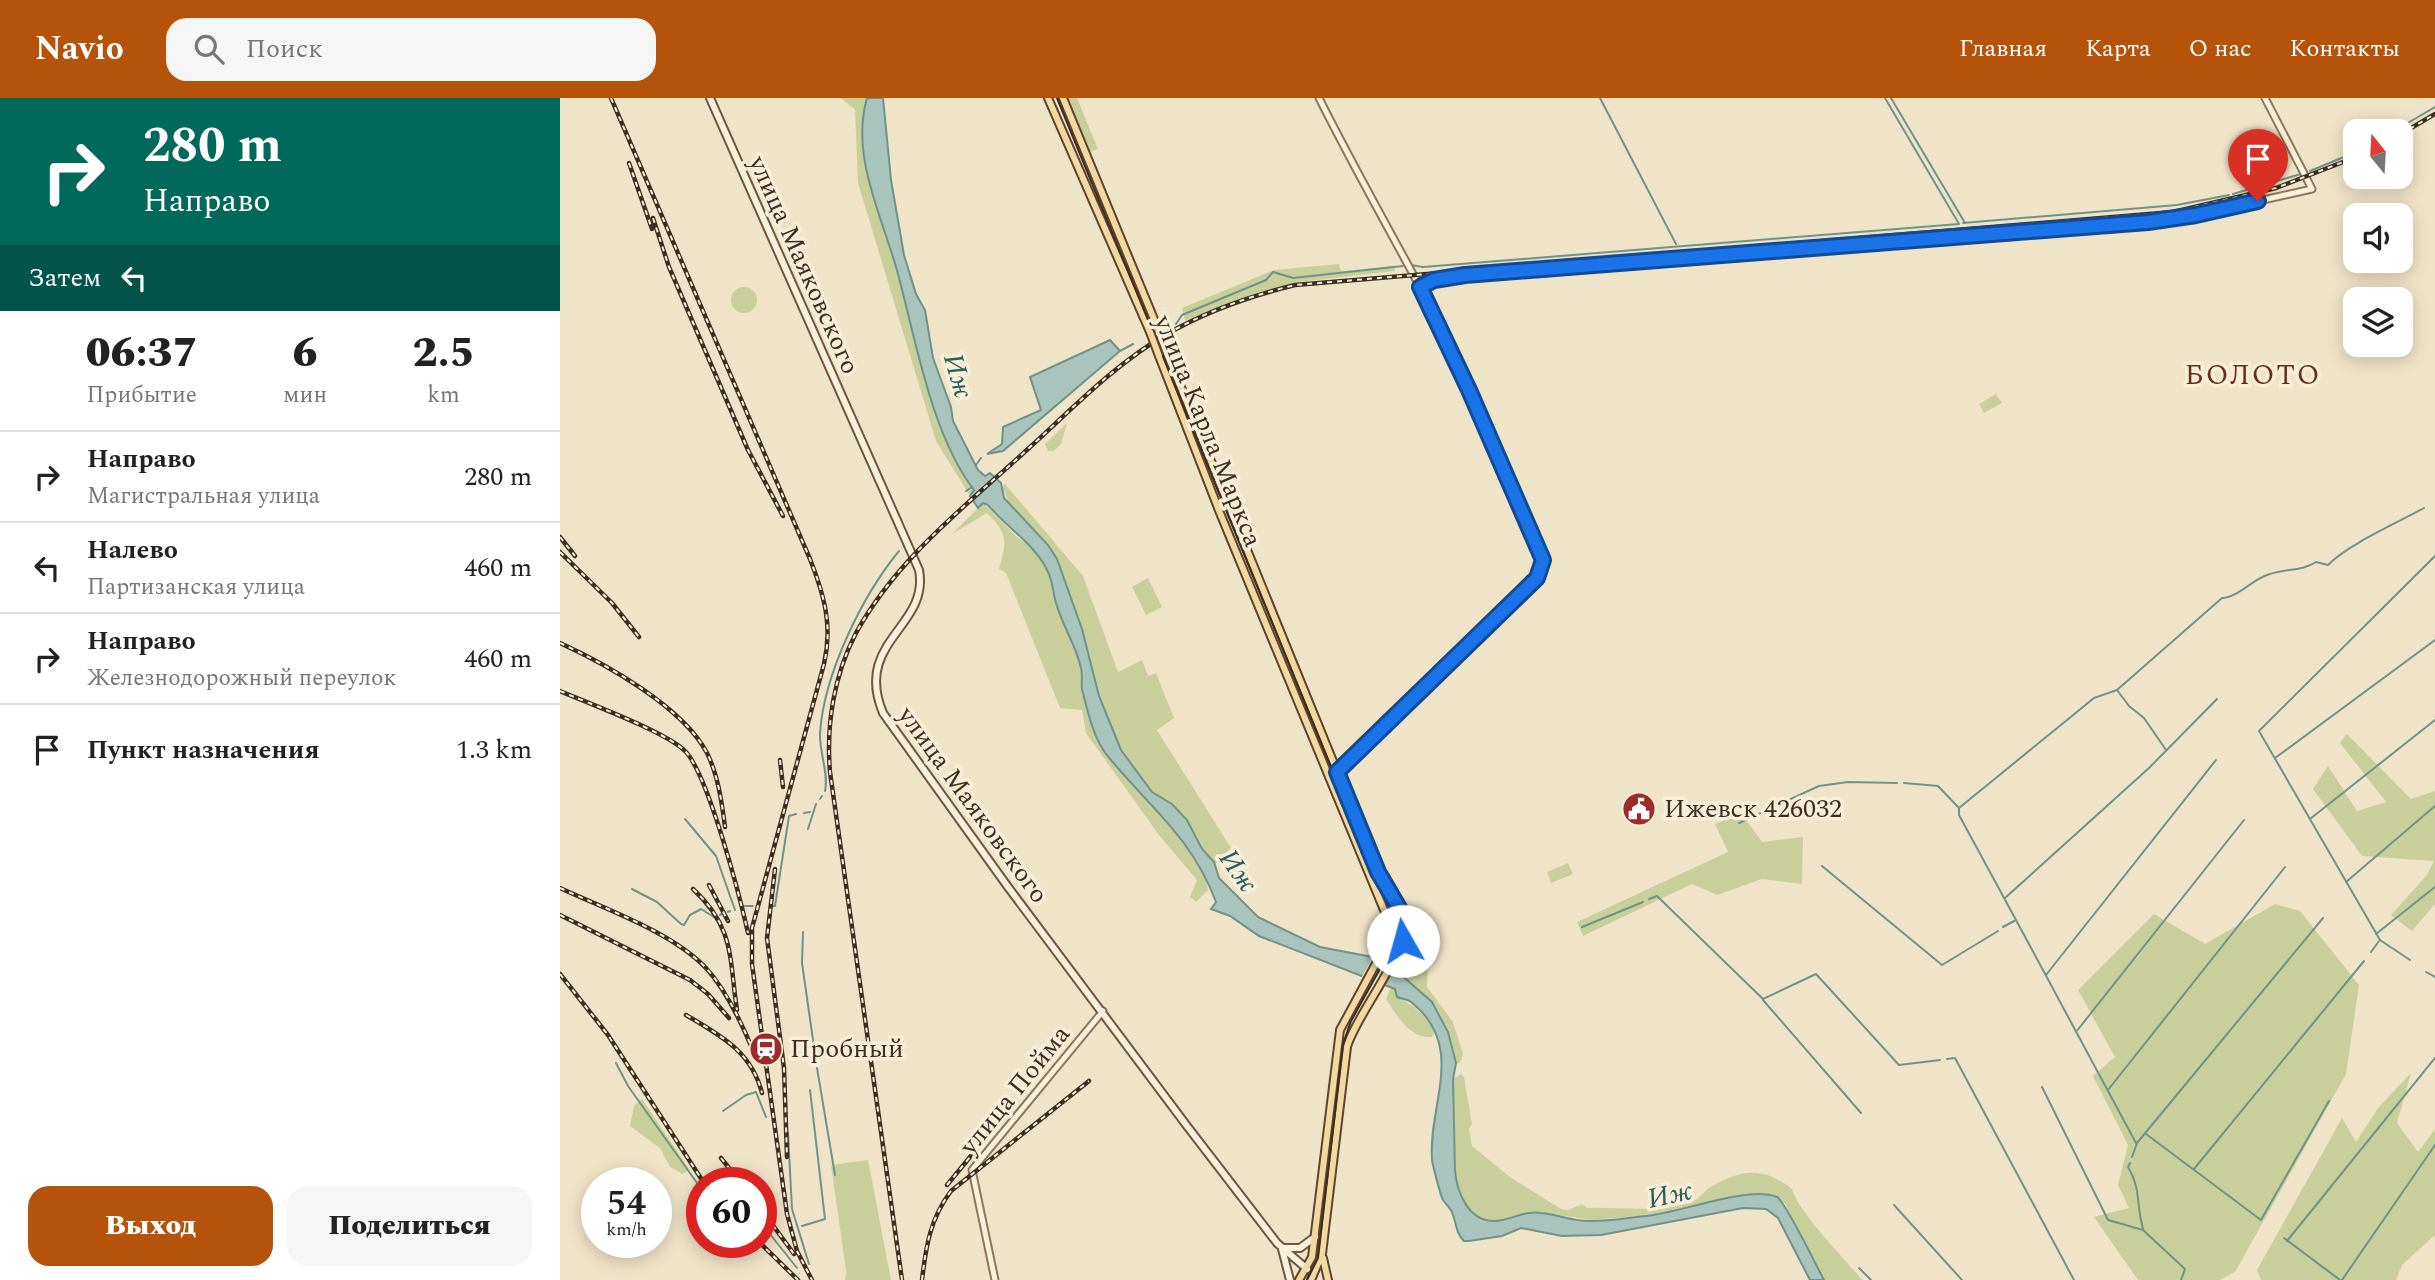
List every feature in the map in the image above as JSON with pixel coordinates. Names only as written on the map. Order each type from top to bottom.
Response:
[{"type":"main road","name":"улица Маяковского","points":[[710,98],[919,570],[920,586],[915,605],[888,642],[878,665],[876,689],[883,713],[1022,906],[1281,1247],[1315,1278]]},
{"type":"main road","name":"улица Карла Маркса","points":[[1048,98],[1150,332],[1218,509],[1386,914],[1390,932],[1386,945],[1344,1019],[1336,1049],[1315,1237]]},
{"type":"main road","name":"улица Карла Маркса","points":[[1063,98],[1378,872],[1405,921],[1405,931],[1397,951],[1347,1047],[1322,1254]]},
{"type":"main road","points":[[1218,509],[1230,503]]},
{"type":"main road","points":[[1330,779],[1337,772]]},
{"type":"main road","points":[[1290,1280],[1281,1247],[1300,1248],[1315,1237]]},
{"type":"main road","points":[[1299,1280],[1307,1269],[1315,1237]]},
{"type":"main road","points":[[1315,1278],[1322,1254]]},
{"type":"main road","points":[[1322,1254],[1328,1280]]},
{"type":"street","points":[[1319,98],[1385,227],[1420,287],[1543,560],[1537,578],[1337,772]]},
{"type":"street","points":[[1420,287],[1434,280],[1465,275],[2148,222],[2196,215],[2312,189],[2265,98]]},
{"type":"street","name":"улица Пойма","points":[[995,1280],[972,1170],[1103,1011]]},
{"type":"green space","points":[[841,98],[867,98],[863,141],[870,185],[897,269],[932,401],[951,449],[974,490],[970,496],[936,441],[858,183],[855,110]]},
{"type":"green space","points":[[1067,98],[1077,98],[1098,149],[1089,152]]},
{"type":"green space","points":[[1339,264],[1341,271],[1394,266],[1395,271],[1299,282],[1256,293],[1185,321],[1182,308],[1274,270]]},
{"type":"green space","points":[[744,287],[753,291],[757,300],[753,309],[744,313],[735,309],[731,300],[735,291]]},
{"type":"green space","points":[[1996,394],[2002,403],[1984,413],[1979,404]]},
{"type":"green space","points":[[1067,423],[1061,444],[1054,451],[1048,451],[1045,444]]},
{"type":"green space","points":[[1005,484],[1083,576],[1118,672],[1142,660],[1148,676],[1156,673],[1174,718],[1157,730],[1231,848],[1215,864],[1202,849],[1187,820],[1168,802],[1152,792],[1121,751],[1099,696],[1079,620],[1048,545],[1011,507],[1002,487]]},
{"type":"green space","points":[[983,503],[1017,537],[1036,551],[1048,572],[1056,605],[1081,667],[1089,710],[1106,755],[1182,837],[1205,873],[1208,890],[1196,902],[1190,897],[1197,880],[1159,835],[1086,733],[1082,710],[1060,708],[1006,573],[999,569],[1004,538],[999,527],[987,513],[952,534]]},
{"type":"green space","points":[[1148,578],[1162,607],[1146,615],[1132,587]]},
{"type":"green space","points":[[2347,734],[2411,799],[2435,791],[2435,904],[2412,931],[2391,915],[2427,875],[2434,861],[2362,856],[2313,789],[2328,766],[2357,811],[2386,802],[2340,743]]},
{"type":"green space","points":[[1741,813],[1762,842],[1803,837],[1802,884],[1762,879],[1717,895],[1692,884],[1583,936],[1577,922],[1728,852],[1715,824]]},
{"type":"green space","points":[[1568,863],[1573,874],[1551,883],[1547,872]]},
{"type":"green space","points":[[2275,904],[2300,911],[2359,985],[2346,1074],[2235,1272],[2220,1280],[2138,1280],[2094,1217],[2129,1208],[2118,1185],[2128,1145],[2093,1076],[2115,1057],[2078,990],[2154,914],[2205,944]]},
{"type":"green space","points":[[1408,953],[1421,957],[1428,966],[1427,987],[1453,1022],[1463,1054],[1460,1063],[1456,1063],[1440,1014],[1398,969]]},
{"type":"green space","points":[[1390,989],[1395,989],[1397,997],[1423,1015],[1435,1032],[1432,1037],[1417,1034],[1405,1025],[1386,999]]},
{"type":"green space","points":[[2411,1073],[2397,1123],[2418,1152],[2435,1129],[2435,1235],[2402,1265],[2396,1280],[2261,1280],[2257,1270],[2342,1118],[2356,1142],[2378,1108]]},
{"type":"green space","points":[[1461,1074],[1464,1077],[1472,1124],[1469,1129],[1472,1146],[1510,1177],[1561,1209],[1568,1210],[1582,1204],[1587,1208],[1669,1207],[1693,1201],[1712,1186],[1734,1176],[1762,1174],[1792,1189],[1813,1223],[1862,1280],[1824,1280],[1794,1227],[1785,1203],[1713,1202],[1671,1213],[1592,1220],[1539,1212],[1492,1221],[1479,1216],[1467,1207],[1456,1185],[1453,1079]]},
{"type":"green space","points":[[642,1099],[688,1167],[683,1174],[670,1167],[660,1148],[630,1126],[634,1106]]},
{"type":"green space","points":[[868,1160],[891,1280],[845,1280],[831,1165]]},
{"type":"water","points":[[867,98],[883,98],[891,180],[904,255],[916,294],[925,310],[933,358],[951,407],[953,421],[978,470],[985,476],[990,473],[1001,483],[1004,498],[1048,545],[1057,559],[1082,629],[1099,696],[1121,750],[1152,792],[1172,804],[1187,820],[1202,849],[1214,862],[1219,878],[1258,917],[1320,947],[1383,959],[1432,1002],[1448,1032],[1456,1063],[1453,1079],[1455,1171],[1461,1196],[1471,1211],[1485,1220],[1494,1221],[1535,1212],[1577,1220],[1603,1221],[1660,1214],[1750,1194],[1765,1194],[1781,1201],[1824,1280],[1810,1280],[1778,1218],[1766,1209],[1743,1208],[1601,1235],[1562,1236],[1521,1228],[1502,1236],[1469,1241],[1461,1238],[1452,1212],[1442,1198],[1432,1162],[1441,1057],[1437,1037],[1428,1019],[1410,1001],[1397,997],[1395,989],[1259,936],[1230,916],[1211,909],[1216,902],[1195,859],[1168,823],[1106,754],[1097,739],[1082,689],[1079,660],[1043,563],[1029,545],[988,505],[983,503],[978,508],[970,496],[974,490],[959,468],[936,416],[898,274],[870,187],[863,143]]},
{"type":"water","points":[[1110,340],[1120,351],[1003,451],[987,454],[1002,444],[1003,427],[1041,410],[1030,377]]},
{"type":"pier","points":[[1375,954],[1394,963],[1381,986],[1360,980]]},
{"type":"waterway","points":[[1600,98],[1676,244]]},
{"type":"waterway","points":[[1411,265],[1423,267],[1959,224],[1885,98]]},
{"type":"waterway","points":[[1891,98],[1965,223]]},
{"type":"waterway","points":[[2413,120],[2435,107]]},
{"type":"waterway","points":[[2310,171],[2343,157]]},
{"type":"waterway","points":[[2233,194],[2301,174]]},
{"type":"waterway","points":[[1963,223],[2177,205],[2229,195]]},
{"type":"waterway","points":[[1176,324],[1182,315],[1266,280],[1273,272],[1293,278],[1403,266]]},
{"type":"waterway","points":[[1120,351],[1133,344]]},
{"type":"waterway","points":[[976,465],[981,458]]},
{"type":"waterway","points":[[966,491],[972,487]]},
{"type":"waterway","points":[[1959,808],[2094,698],[2117,690],[2222,598],[2233,595],[2261,577],[2273,573],[2316,562],[2328,565],[2360,542],[2424,508]]},
{"type":"waterway","points":[[825,791],[826,777],[820,733],[829,686],[837,661],[859,613],[899,551]]},
{"type":"waterway","points":[[2410,960],[2380,940],[2259,731],[2435,556]]},
{"type":"waterway","points":[[2275,758],[2435,640]]},
{"type":"waterway","points":[[2117,690],[2129,706],[2144,718],[2166,750]]},
{"type":"waterway","points":[[2005,898],[2149,768],[2217,699]]},
{"type":"waterway","points":[[2310,819],[2435,720]]},
{"type":"waterway","points":[[2046,975],[2216,760]]},
{"type":"waterway","points":[[1739,823],[1819,786],[1848,782],[1897,783]]},
{"type":"waterway","points":[[1904,783],[1938,786],[1959,808],[1959,815],[2016,920]]},
{"type":"waterway","points":[[808,829],[816,804]]},
{"type":"waterway","points":[[2346,882],[2435,806]]},
{"type":"waterway","points":[[804,813],[810,812]]},
{"type":"waterway","points":[[770,906],[775,906],[789,816],[796,814]]},
{"type":"waterway","points":[[685,819],[716,856],[735,910]]},
{"type":"waterway","points":[[2076,1032],[2244,820]]},
{"type":"waterway","points":[[1822,866],[1942,965],[1998,931]]},
{"type":"waterway","points":[[2108,1090],[2285,867]]},
{"type":"waterway","points":[[2376,934],[2435,887]]},
{"type":"waterway","points":[[632,889],[657,902],[681,924],[684,925],[690,915],[701,909],[714,917]]},
{"type":"waterway","points":[[1649,899],[1657,896],[1763,999],[1816,974],[1899,1065],[1940,1060]]},
{"type":"waterway","points":[[1582,927],[1643,902]]},
{"type":"waterway","points":[[745,906],[753,906]]},
{"type":"waterway","points":[[2132,1157],[2137,1143],[2323,918]]},
{"type":"waterway","points":[[2003,927],[2016,920],[2136,1143]]},
{"type":"waterway","points":[[803,932],[802,963],[816,1061]]},
{"type":"waterway","points":[[2371,952],[2379,941]]},
{"type":"waterway","points":[[2194,1169],[2364,961]]},
{"type":"waterway","points":[[2426,972],[2435,977]]},
{"type":"waterway","points":[[1763,1000],[1861,1113]]},
{"type":"waterway","points":[[1947,1059],[1955,1058],[2074,1280]]},
{"type":"waterway","points":[[2287,1241],[2435,1058]]},
{"type":"waterway","points":[[616,1063],[628,1086],[686,1168]]},
{"type":"waterway","points":[[817,1068],[835,1175]]},
{"type":"waterway","points":[[2042,1087],[2108,1220],[2143,1230],[2185,1269],[2181,1280]]},
{"type":"waterway","points":[[802,1226],[825,1219],[810,1090]]},
{"type":"waterway","points":[[723,1111],[746,1095],[756,1092],[766,1117]]},
{"type":"waterway","points":[[2146,1134],[2261,1220],[2329,1101]]},
{"type":"waterway","points":[[788,1133],[792,1209],[809,1264]]},
{"type":"waterway","points":[[2342,1280],[2435,1145]]},
{"type":"waterway","points":[[2130,1163],[2128,1167],[2137,1189],[2143,1229]]},
{"type":"waterway","points":[[1894,1205],[1962,1280]]},
{"type":"waterway","points":[[2284,1238],[2340,1280]]},
{"type":"waterway","points":[[777,1243],[797,1268]]},
{"type":"waterway","points":[[1859,1268],[1871,1280]]},
{"type":"tram line","points":[[1057,98],[1382,891],[1399,922],[1396,940],[1351,1021],[1343,1044],[1318,1258],[1307,1280]]},
{"type":"railway","points":[[611,98],[810,559],[826,610],[828,636],[824,664],[752,928],[752,964],[787,1214],[797,1251],[812,1280]]},
{"type":"railway","points":[[2413,127],[2435,114]]},
{"type":"railway","points":[[902,1280],[830,772],[829,736],[837,683],[856,633],[892,580],[912,557],[1095,387],[1130,359],[1167,334],[1213,311],[1295,285],[2173,212],[2276,188],[2343,162]]},
{"type":"railway","points":[[629,163],[652,229]]},
{"type":"railway","points":[[653,218],[669,267],[748,450],[783,516]]},
{"type":"railway","points":[[560,537],[575,556]]},
{"type":"railway","points":[[560,552],[612,603],[639,637]]},
{"type":"railway","points":[[560,643],[642,689],[680,719],[696,736],[714,770],[725,827]]},
{"type":"railway","points":[[560,691],[661,735],[685,751],[694,764],[713,809],[748,933]]},
{"type":"railway","points":[[780,760],[783,787]]},
{"type":"railway","points":[[775,869],[767,938],[784,1068],[787,1157]]},
{"type":"railway","points":[[709,885],[728,921]]},
{"type":"railway","points":[[560,888],[657,932],[692,955],[706,968],[728,999],[756,1058]]},
{"type":"railway","points":[[693,889],[707,903],[723,931],[731,959],[737,1010]]},
{"type":"railway","points":[[560,915],[690,980],[708,994],[729,1018]]},
{"type":"railway","points":[[560,974],[608,1035],[694,1167]]},
{"type":"railway","points":[[686,1015],[723,1038],[742,1055],[757,1078],[762,1093]]},
{"type":"railway","points":[[922,1280],[930,1233],[938,1212],[951,1191],[1089,1081]]},
{"type":"railway","points":[[947,1185],[984,1140]]},
{"type":"railway","points":[[721,1158],[728,1167]]},
{"type":"railway","points":[[777,1231],[794,1254]]},
{"type":"railway","points":[[775,1258],[798,1280]]},
{"type":"place","name":"Ижевск 426032","points":[[1639,809]]},
{"type":"place","name":"Пробный","points":[[766,1049]]},
{"type":"district","name":"БОЛОТО","points":[[2253,375]]},
{"type":"route","points":[[1403,941],[1405,921],[1402,913],[1378,872],[1337,772],[1537,578],[1543,560],[1469,390],[1420,287],[1434,280],[1465,275],[2148,222],[2196,215],[2258,201]]},
{"type":"water label","name":"Иж","points":[[958,376]]},
{"type":"water label","name":"Иж","points":[[1238,871]]},
{"type":"water label","name":"Иж","points":[[1670,1195]]}]
